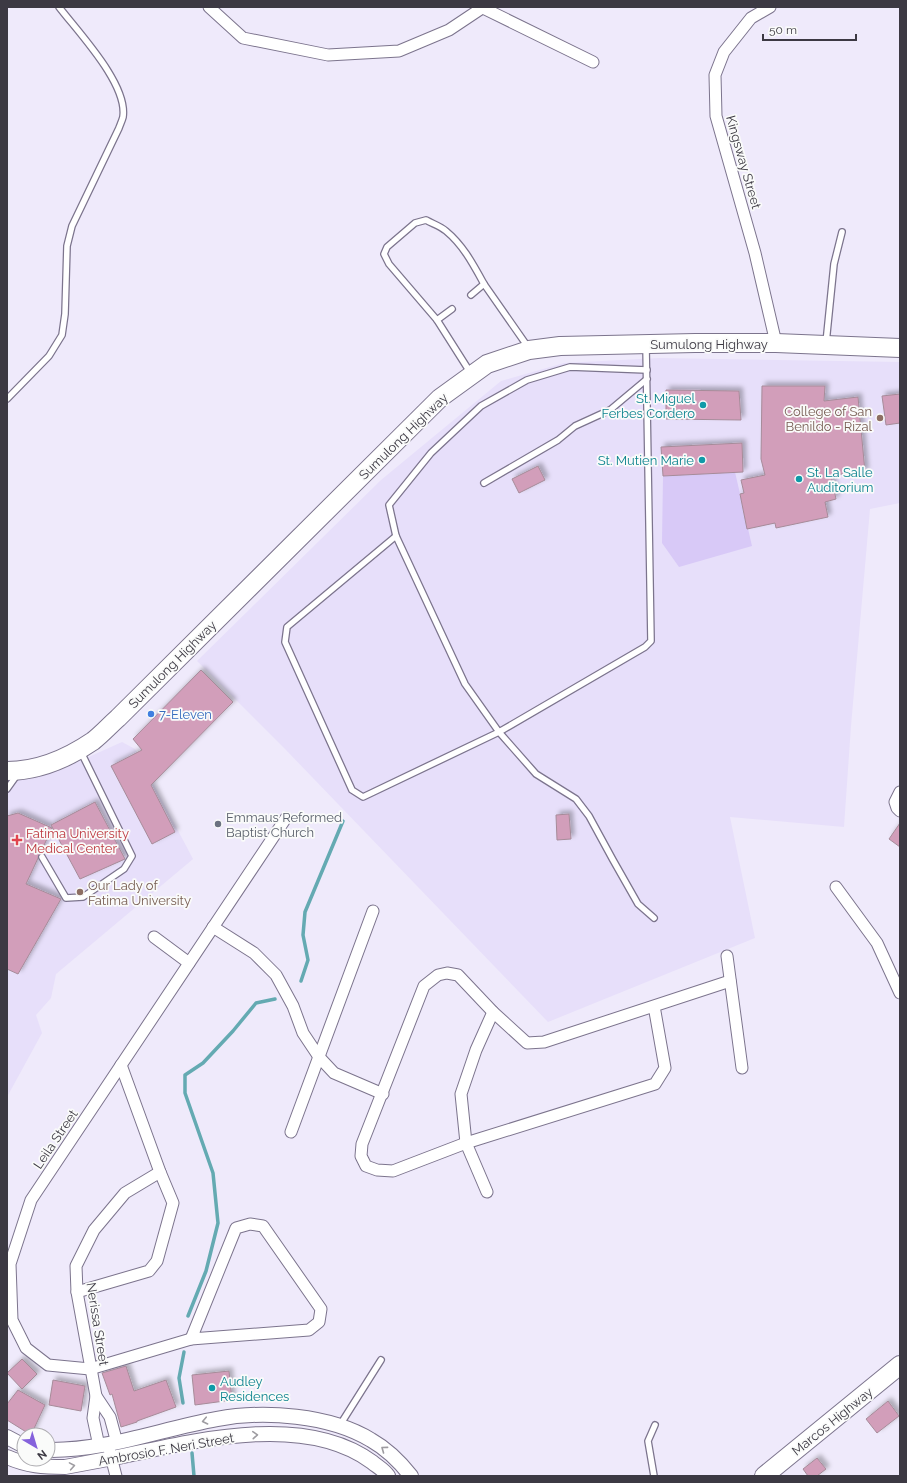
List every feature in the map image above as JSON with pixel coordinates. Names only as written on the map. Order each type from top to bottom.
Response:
[{"type":"main road","name":"Sumulong Highway","points":[[14,771],[39,767],[57,760],[94,740],[118,718],[440,398],[487,364],[529,350],[560,346],[776,343],[900,348]]},
{"type":"main road","name":"Marcos Highway","points":[[764,1476],[900,1365]]},
{"type":"street","points":[[209,7],[243,38],[328,55],[399,51],[449,30],[482,8],[593,62]]},
{"type":"street","name":"Kingsway Street","points":[[770,7],[751,18],[724,52],[716,75],[716,116],[755,253],[776,343]]},
{"type":"street","points":[[900,792],[895,802],[900,811]]},
{"type":"street","name":"Leila Street","points":[[191,1339],[236,1228],[250,1224],[263,1226],[321,1309],[319,1322],[309,1330],[191,1339],[90,1369],[48,1365],[26,1348],[12,1320],[10,1264],[31,1200],[286,818]]},
{"type":"street","points":[[836,887],[877,944],[900,993]]},
{"type":"street","points":[[291,1132],[373,911]]},
{"type":"street","points":[[213,927],[254,953],[276,975],[293,1006],[303,1033],[319,1057],[334,1073],[383,1094]]},
{"type":"street","points":[[154,937],[189,963]]},
{"type":"street","points":[[727,956],[742,1068]]},
{"type":"street","points":[[654,1006],[665,1068],[655,1084],[466,1143],[393,1171],[377,1170],[366,1166],[361,1156],[362,1144],[383,1094],[424,986],[438,975],[447,973],[458,975],[493,1012],[527,1042],[544,1042],[730,981]]},
{"type":"street","points":[[487,1192],[466,1143],[461,1094],[476,1050],[493,1012]]},
{"type":"street","points":[[77,1292],[148,1271],[157,1261],[174,1203],[160,1172],[121,1065]]},
{"type":"street","name":"Nerissa Street","points":[[96,1396],[77,1292],[76,1266],[94,1230],[125,1193],[160,1172]]},
{"type":"street","points":[[96,1396],[110,1417],[108,1445]]},
{"type":"street","points":[[96,1396],[93,1418],[108,1445],[116,1476]]},
{"type":"street","name":"Ambrosio F. Neri Street","points":[[56,1450],[108,1445],[219,1418],[264,1415],[303,1418],[339,1426],[371,1440],[392,1455],[411,1476]]},
{"type":"street","name":"Ambrosio F. Neri Street","points":[[7,1457],[27,1465],[40,1467],[65,1467],[165,1447],[219,1438],[263,1434],[303,1436],[328,1441],[364,1456],[388,1476]]},
{"type":"street","points":[[7,1437],[16,1442]]},
{"type":"lane","points":[[7,399],[49,356],[62,335],[65,314],[67,246],[72,226],[119,128],[123,116],[122,104],[117,88],[108,70],[59,7]]},
{"type":"lane","points":[[472,375],[437,320],[389,264],[384,254],[387,247],[415,223],[426,220],[445,230],[462,247],[484,284],[529,350]]},
{"type":"lane","points":[[826,345],[834,264],[842,232]]},
{"type":"lane","points":[[471,294],[484,284]]},
{"type":"lane","points":[[437,320],[452,309]]},
{"type":"lane","points":[[396,536],[287,627],[285,642],[352,790],[363,797],[499,732],[645,647],[652,641],[646,344]]},
{"type":"lane","points":[[647,370],[570,367],[527,380],[481,406],[431,454],[389,505],[396,536],[465,684],[499,732],[536,774],[576,800],[589,816],[638,904],[654,918]]},
{"type":"lane","points":[[484,483],[558,440],[575,426],[610,410],[647,380]]},
{"type":"lane","points":[[42,857],[66,898],[83,897],[124,869],[132,856],[80,748]]},
{"type":"lane","points":[[7,789],[14,771]]},
{"type":"lane","points":[[339,1426],[381,1360]]},
{"type":"lane","points":[[654,1476],[648,1442],[655,1425]]},
{"type":"shaded area","points":[[659,358],[900,362],[900,503],[870,509],[851,726],[844,827],[730,817],[755,938],[548,1022],[286,750],[197,661],[381,480],[501,381],[564,363]]},
{"type":"shaded area","points":[[735,472],[752,546],[679,567],[662,543],[663,476]]},
{"type":"shaded area","name":"Our Lady of Fatima University","points":[[122,742],[135,749],[193,859],[56,974],[51,998],[36,1015],[42,1033],[7,1097],[7,778],[20,779],[41,776],[62,769]]},
{"type":"building","points":[[762,386],[825,386],[824,401],[858,397],[865,472],[831,475],[836,499],[825,502],[828,517],[776,528],[775,523],[747,529],[740,494],[744,493],[741,480],[765,475],[761,459]]},
{"type":"building","name":"St. Miguel Ferbes Cordero","points":[[666,390],[739,391],[741,420],[666,419]]},
{"type":"building","points":[[900,394],[900,423],[886,425],[882,396]]},
{"type":"building","name":"St. Mutien Marie","points":[[742,443],[743,472],[663,476],[661,447]]},
{"type":"building","points":[[538,466],[545,480],[519,493],[512,479]]},
{"type":"building","points":[[201,670],[233,702],[151,785],[175,832],[152,844],[111,766],[142,750],[133,739]]},
{"type":"building","points":[[95,802],[125,859],[80,879],[51,825]]},
{"type":"building","points":[[18,813],[52,828],[26,884],[61,899],[18,974],[7,969],[7,816]]},
{"type":"building","points":[[569,814],[571,839],[557,840],[556,815]]},
{"type":"building","points":[[900,823],[900,847],[889,839]]},
{"type":"building","points":[[22,1359],[37,1374],[22,1389],[7,1373]]},
{"type":"building","points":[[126,1366],[134,1391],[166,1380],[176,1407],[121,1427],[112,1394],[110,1395],[102,1373]]},
{"type":"building","name":"Audley Residences","points":[[229,1371],[232,1400],[195,1405],[192,1375]]},
{"type":"building","points":[[53,1380],[85,1386],[81,1411],[49,1405]]},
{"type":"building","points":[[18,1390],[45,1405],[35,1427],[18,1427],[7,1420],[7,1404]]},
{"type":"building","points":[[888,1401],[899,1416],[877,1433],[866,1419]]},
{"type":"building","points":[[817,1458],[826,1469],[817,1476],[808,1476],[803,1469]]},
{"type":"waterway","points":[[301,981],[308,960],[303,935],[305,912],[343,821]]},
{"type":"waterway","points":[[188,1316],[206,1271],[218,1223],[213,1173],[185,1093],[185,1075],[203,1063],[233,1031],[256,1003],[275,999]]},
{"type":"waterway","points":[[183,1403],[179,1378],[184,1352]]},
{"type":"waterway","points":[[192,1453],[194,1476]]},
{"type":"place","name":"St. Miguel Ferbes Cordero","points":[[703,405]]},
{"type":"place","name":"College of San Benildo - Rizal","points":[[880,418]]},
{"type":"place","name":"St. Mutien Marie","points":[[702,460]]},
{"type":"place","name":"St. La Salle Auditorium","points":[[799,479]]},
{"type":"place","name":"7-Eleven","points":[[151,714]]},
{"type":"place","name":"Emmaus Reformed Baptist Church","points":[[218,824]]},
{"type":"place","name":"Fatima University Medical Center","points":[[17,840]]},
{"type":"place","name":"Our Lady of Fatima University","points":[[80,892]]},
{"type":"place","name":"Audley Residences","points":[[212,1388]]}]
